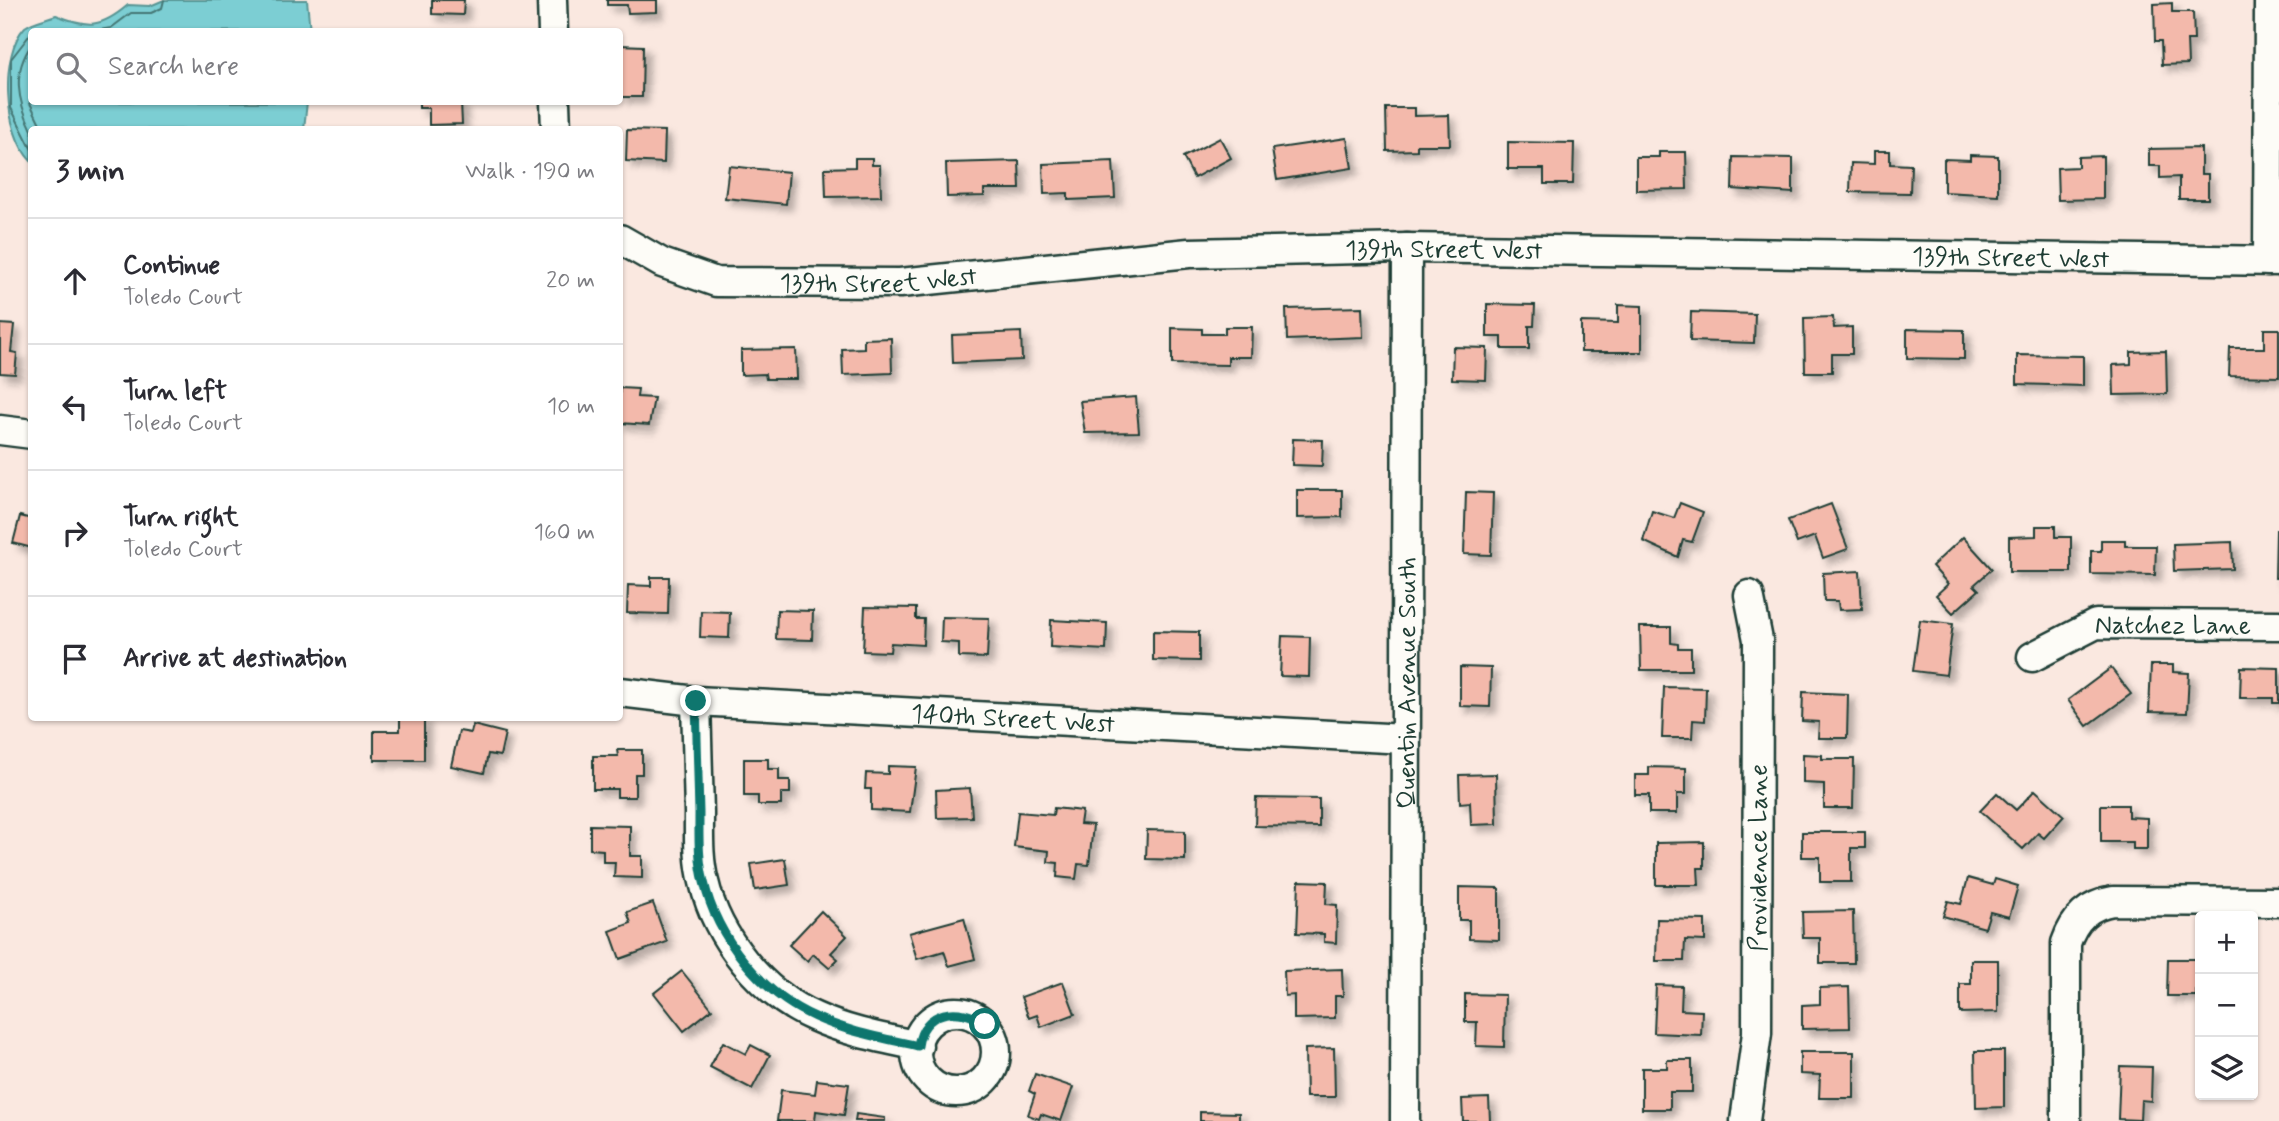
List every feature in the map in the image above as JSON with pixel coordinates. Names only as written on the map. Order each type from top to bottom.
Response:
[{"type":"street","points":[[552,0],[553,28]]},
{"type":"street","points":[[2269,0],[2273,261]]},
{"type":"street","points":[[555,105],[556,126]]},
{"type":"street","name":"139th Street West","points":[[623,241],[663,262],[716,282],[900,283],[1189,253],[1407,247],[2273,261]]},
{"type":"street","name":"Quentin Avenue South","points":[[1405,1121],[1407,247]]},
{"type":"street","points":[[0,430],[28,434]]},
{"type":"street","name":"Providence Lane","points":[[1745,1121],[1757,1033],[1758,640],[1749,595]]},
{"type":"street","name":"Natchez Lane","points":[[2032,657],[2096,624],[2279,625]]},
{"type":"street","name":"140th Street West","points":[[623,692],[696,701],[1405,739]]},
{"type":"street","points":[[696,701],[700,845],[704,882],[732,943],[754,973],[784,1000],[814,1017],[850,1030],[918,1046]]},
{"type":"street","points":[[2066,1121],[2066,943],[2072,926],[2082,914],[2096,903],[2113,901],[2279,902]]},
{"type":"water","points":[[164,0],[307,0],[310,28],[28,28],[28,105],[307,105],[304,126],[28,126],[28,157],[15,132],[8,93],[11,55],[25,27],[56,15],[94,24],[110,18],[128,5],[150,6]]},
{"type":"building","points":[[432,0],[464,0],[463,15],[432,14]]},
{"type":"building","points":[[607,0],[657,0],[657,12],[628,13],[627,5],[607,5]]},
{"type":"building","points":[[2172,3],[2172,12],[2193,12],[2194,40],[2187,40],[2188,64],[2162,65],[2161,41],[2155,41],[2154,4]]},
{"type":"building","points":[[623,45],[643,46],[642,97],[623,97]]},
{"type":"building","points":[[419,105],[461,105],[462,124],[429,125],[429,108],[419,108]]},
{"type":"building","points":[[1386,108],[1414,108],[1414,116],[1449,115],[1450,145],[1417,145],[1417,150],[1387,151]]},
{"type":"building","points":[[627,130],[665,131],[664,163],[626,161]]},
{"type":"building","points":[[1220,138],[1231,158],[1194,178],[1183,157]]},
{"type":"building","points":[[1347,138],[1352,168],[1277,180],[1272,149]]},
{"type":"building","points":[[1508,142],[1574,143],[1573,184],[1544,184],[1544,169],[1508,169]]},
{"type":"building","points":[[2201,148],[2201,174],[2208,174],[2208,199],[2179,199],[2179,177],[2160,178],[2160,166],[2149,166],[2149,149]]},
{"type":"building","points":[[1874,151],[1890,151],[1890,164],[1911,165],[1910,193],[1850,192],[1851,163],[1874,164]]},
{"type":"building","points":[[1659,152],[1686,152],[1687,189],[1636,190],[1636,157],[1659,157]]},
{"type":"building","points":[[1970,155],[1998,156],[1998,195],[1944,192],[1944,159],[1970,160]]},
{"type":"building","points":[[2103,156],[2103,199],[2058,200],[2057,168],[2078,167],[2078,157]]},
{"type":"building","points":[[1733,157],[1793,158],[1793,193],[1732,189]]},
{"type":"building","points":[[855,158],[872,158],[872,165],[880,165],[881,196],[826,197],[825,168],[855,167]]},
{"type":"building","points":[[1019,161],[1020,189],[984,189],[984,196],[947,197],[946,163]]},
{"type":"building","points":[[1113,161],[1115,198],[1068,200],[1068,193],[1044,194],[1043,164]]},
{"type":"building","points":[[729,166],[789,172],[786,204],[725,198]]},
{"type":"building","points":[[1487,304],[1535,305],[1534,326],[1529,326],[1529,349],[1502,349],[1502,337],[1487,337]]},
{"type":"building","points":[[1618,305],[1642,306],[1642,352],[1581,352],[1581,322],[1618,323]]},
{"type":"building","points":[[1362,307],[1363,337],[1287,340],[1286,309]]},
{"type":"building","points":[[1691,312],[1755,314],[1754,343],[1690,341]]},
{"type":"building","points":[[1833,317],[1834,328],[1852,327],[1852,354],[1832,354],[1832,372],[1805,372],[1804,318]]},
{"type":"building","points":[[0,324],[14,325],[11,352],[17,353],[15,374],[0,373]]},
{"type":"building","points":[[1225,327],[1252,327],[1251,357],[1228,357],[1228,365],[1172,364],[1172,328],[1202,329],[1202,334],[1225,334]]},
{"type":"building","points":[[1907,329],[1964,330],[1964,359],[1907,358]]},
{"type":"building","points":[[2264,329],[2279,329],[2279,377],[2229,376],[2230,348],[2264,348]]},
{"type":"building","points":[[1021,332],[1022,360],[953,363],[952,335]]},
{"type":"building","points":[[891,338],[892,373],[843,375],[842,349],[864,348],[864,339]]},
{"type":"building","points":[[1453,347],[1487,348],[1486,380],[1452,379]]},
{"type":"building","points":[[796,349],[797,379],[766,379],[765,374],[741,375],[741,350]]},
{"type":"building","points":[[2166,351],[2167,394],[2114,395],[2113,365],[2131,364],[2131,352]]},
{"type":"building","points":[[2017,355],[2083,356],[2083,386],[2017,384]]},
{"type":"building","points":[[623,388],[638,389],[637,397],[654,398],[649,425],[623,423]]},
{"type":"building","points":[[1136,397],[1139,432],[1085,433],[1080,401]]},
{"type":"building","points":[[1293,439],[1323,440],[1322,466],[1292,465]]},
{"type":"building","points":[[1297,490],[1342,490],[1342,517],[1297,518]]},
{"type":"building","points":[[1466,492],[1493,493],[1491,555],[1464,554]]},
{"type":"building","points":[[1680,503],[1703,512],[1692,542],[1683,540],[1678,557],[1643,541],[1652,511],[1674,518]]},
{"type":"building","points":[[1831,504],[1848,549],[1823,558],[1815,536],[1797,543],[1788,520]]},
{"type":"building","points":[[20,516],[28,518],[28,547],[13,543]]},
{"type":"building","points":[[2036,526],[2055,526],[2055,537],[2071,537],[2071,572],[2009,572],[2009,537],[2036,536]]},
{"type":"building","points":[[2276,530],[2279,530],[2279,578],[2275,578]]},
{"type":"building","points":[[1963,537],[1992,569],[1974,585],[1979,590],[1953,613],[1936,595],[1948,584],[1932,566]]},
{"type":"building","points":[[2101,540],[2125,540],[2125,546],[2156,546],[2155,575],[2091,574],[2091,551],[2101,551]]},
{"type":"building","points":[[2232,542],[2233,569],[2174,571],[2173,544]]},
{"type":"building","points":[[1860,571],[1862,609],[1839,610],[1838,601],[1824,601],[1823,573]]},
{"type":"building","points":[[651,577],[669,577],[668,614],[627,613],[628,585],[651,586]]},
{"type":"building","points":[[865,607],[916,608],[916,619],[924,619],[923,645],[891,643],[890,652],[863,651]]},
{"type":"building","points":[[777,610],[813,611],[812,640],[776,639]]},
{"type":"building","points":[[701,611],[730,612],[729,638],[700,637]]},
{"type":"building","points":[[942,617],[989,618],[987,658],[959,657],[959,643],[941,642]]},
{"type":"building","points":[[1051,620],[1107,623],[1106,650],[1050,647]]},
{"type":"building","points":[[1920,620],[1953,624],[1946,675],[1913,671]]},
{"type":"building","points":[[1640,627],[1671,627],[1671,643],[1678,644],[1678,648],[1691,648],[1691,670],[1641,670]]},
{"type":"building","points":[[1153,631],[1199,632],[1199,661],[1153,660]]},
{"type":"building","points":[[1282,636],[1310,637],[1309,677],[1280,676]]},
{"type":"building","points":[[2151,665],[2173,665],[2173,672],[2189,673],[2187,713],[2149,712]]},
{"type":"building","points":[[1460,667],[1491,668],[1490,707],[1460,706]]},
{"type":"building","points":[[2241,667],[2279,668],[2279,703],[2273,703],[2273,698],[2240,698]]},
{"type":"building","points":[[2111,668],[2131,694],[2087,726],[2068,700]]},
{"type":"building","points":[[1664,687],[1706,688],[1705,721],[1693,720],[1692,738],[1662,738]]},
{"type":"building","points":[[1803,692],[1848,694],[1847,738],[1818,738],[1819,722],[1802,721]]},
{"type":"building","points":[[400,721],[424,721],[424,760],[374,760],[374,731],[400,731]]},
{"type":"building","points":[[473,725],[505,733],[500,756],[488,754],[484,773],[451,766],[459,731],[471,733]]},
{"type":"building","points":[[617,750],[642,750],[642,774],[635,774],[635,797],[617,797],[617,789],[593,789],[593,756],[618,756]]},
{"type":"building","points":[[1803,754],[1822,755],[1822,759],[1854,759],[1853,808],[1824,808],[1824,784],[1803,783]]},
{"type":"building","points":[[744,759],[768,759],[768,769],[779,769],[779,780],[790,780],[790,793],[781,793],[781,805],[758,805],[758,796],[744,796]]},
{"type":"building","points":[[888,766],[916,767],[910,812],[871,810],[871,789],[865,789],[866,773],[888,774]]},
{"type":"building","points":[[1649,767],[1686,768],[1686,794],[1677,794],[1677,813],[1649,813],[1649,795],[1635,795],[1635,775],[1649,775]]},
{"type":"building","points":[[1496,774],[1497,824],[1471,825],[1470,802],[1460,803],[1459,775]]},
{"type":"building","points":[[970,788],[972,817],[937,818],[936,790]]},
{"type":"building","points":[[2035,790],[2064,816],[2044,838],[2038,833],[2023,849],[1980,811],[1997,793],[2016,810]]},
{"type":"building","points":[[1256,798],[1319,799],[1319,827],[1255,826]]},
{"type":"building","points":[[2101,805],[2128,805],[2128,817],[2147,818],[2147,849],[2133,849],[2133,842],[2101,842]]},
{"type":"building","points":[[1054,808],[1082,811],[1080,824],[1093,825],[1089,865],[1078,864],[1076,879],[1057,877],[1058,863],[1048,862],[1049,851],[1014,847],[1018,812],[1053,815]]},
{"type":"building","points":[[590,825],[630,826],[630,856],[642,856],[642,878],[614,877],[615,862],[603,862],[603,850],[590,849]]},
{"type":"building","points":[[1147,830],[1185,831],[1185,860],[1146,859]]},
{"type":"building","points":[[1802,832],[1865,832],[1865,848],[1851,848],[1851,882],[1820,882],[1820,857],[1802,857]]},
{"type":"building","points":[[1704,842],[1704,868],[1698,868],[1699,885],[1656,885],[1656,843]]},
{"type":"building","points":[[785,859],[789,885],[755,890],[751,864]]},
{"type":"building","points":[[1968,878],[1993,885],[1995,879],[2018,886],[2009,917],[1990,912],[1985,928],[1943,916],[1948,901],[1961,904]]},
{"type":"building","points":[[1299,881],[1327,882],[1326,904],[1337,905],[1336,943],[1324,942],[1324,934],[1297,933]]},
{"type":"building","points":[[1459,887],[1499,888],[1499,940],[1469,939],[1469,920],[1459,920]]},
{"type":"building","points":[[653,903],[667,942],[620,959],[610,931],[631,923],[627,912]]},
{"type":"building","points":[[821,911],[847,936],[831,953],[838,959],[829,968],[813,954],[807,961],[789,945]]},
{"type":"building","points":[[1853,911],[1854,963],[1820,963],[1820,938],[1803,938],[1802,912]]},
{"type":"building","points":[[964,918],[975,959],[949,966],[944,951],[917,959],[909,933]]},
{"type":"building","points":[[1657,919],[1705,920],[1705,941],[1685,940],[1684,961],[1656,961]]},
{"type":"building","points":[[2168,959],[2195,959],[2195,996],[2167,996]]},
{"type":"building","points":[[1971,960],[1998,960],[1998,1012],[1960,1013],[1960,984],[1971,984]]},
{"type":"building","points":[[1342,969],[1343,996],[1335,996],[1335,1018],[1294,1019],[1294,995],[1285,996],[1284,971]]},
{"type":"building","points":[[682,971],[712,1009],[684,1031],[654,993]]},
{"type":"building","points":[[1063,982],[1075,1014],[1041,1027],[1037,1015],[1029,1018],[1021,997]]},
{"type":"building","points":[[1656,985],[1682,986],[1681,1010],[1702,1011],[1701,1035],[1654,1033]]},
{"type":"building","points":[[1849,987],[1850,1028],[1802,1029],[1802,1005],[1820,1004],[1820,988]]},
{"type":"building","points":[[1465,994],[1505,995],[1504,1047],[1476,1046],[1477,1022],[1465,1022]]},
{"type":"building","points":[[723,1042],[746,1054],[751,1045],[770,1055],[752,1089],[710,1067]]},
{"type":"building","points":[[1334,1048],[1335,1097],[1306,1097],[1305,1049]]},
{"type":"building","points":[[1975,1051],[2004,1051],[2004,1107],[1976,1108]]},
{"type":"building","points":[[1800,1052],[1854,1052],[1854,1098],[1819,1098],[1820,1075],[1800,1074]]},
{"type":"building","points":[[1667,1060],[1692,1060],[1692,1092],[1670,1092],[1670,1109],[1642,1109],[1642,1068],[1667,1068]]},
{"type":"building","points":[[2120,1066],[2152,1067],[2151,1101],[2141,1100],[2140,1120],[2118,1119]]},
{"type":"building","points":[[1035,1074],[1073,1087],[1061,1121],[1041,1114],[1039,1119],[1028,1115],[1035,1094],[1029,1091]]},
{"type":"building","points":[[817,1080],[849,1084],[844,1115],[816,1111],[815,1121],[777,1121],[781,1090],[815,1094]]},
{"type":"building","points":[[1489,1098],[1490,1121],[1463,1121],[1462,1099]]},
{"type":"building","points":[[1200,1112],[1239,1113],[1239,1121],[1200,1121]]},
{"type":"building","points":[[856,1114],[885,1118],[885,1121],[855,1121]]},
{"type":"route","points":[[696,701],[700,845],[704,882],[715,912],[732,943],[754,973],[784,1000],[814,1017],[850,1030],[918,1046],[919,1034],[927,1023],[937,1016],[963,1012],[975,1016],[985,1024]]}]
